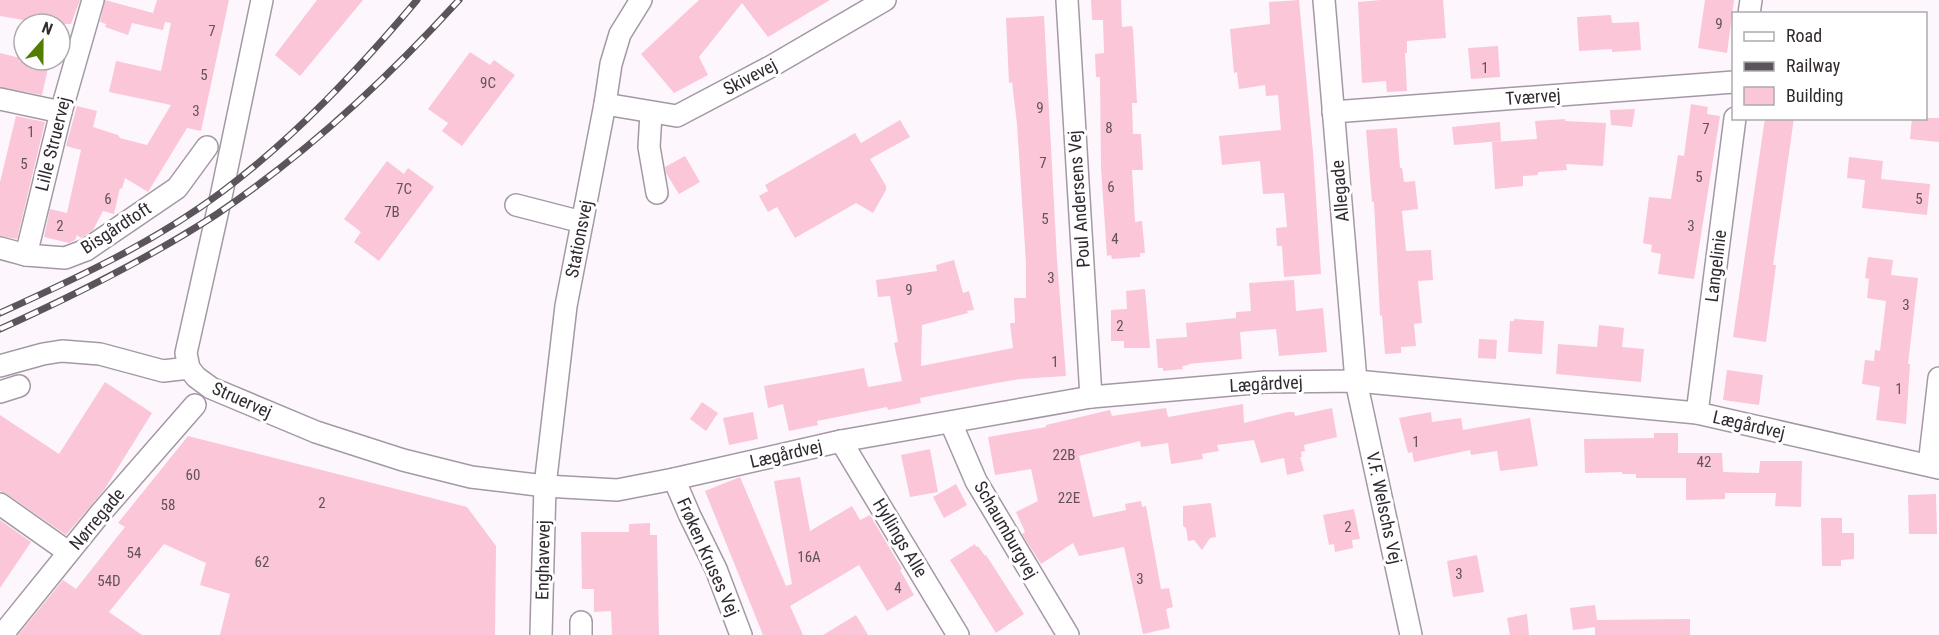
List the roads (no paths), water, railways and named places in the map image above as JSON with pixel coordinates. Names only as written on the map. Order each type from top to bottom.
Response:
[{"type":"street","name":"Lille Struervej","points":[[26,255],[61,112],[93,0]]},
{"type":"street","points":[[0,366],[62,351],[100,354],[163,371],[189,368],[186,353],[262,0]]},
{"type":"street","name":"Skivevej","points":[[605,104],[677,116],[770,67],[885,0]]},
{"type":"street","name":"Poul Andersens Vej","points":[[1067,0],[1091,397]]},
{"type":"street","name":"Allegade","points":[[1324,0],[1356,381]]},
{"type":"street","name":"Stationsvej","points":[[545,486],[566,306],[611,64],[620,34],[636,1]]},
{"type":"street","name":"Tværvej","points":[[1333,112],[1732,82]]},
{"type":"street","points":[[0,99],[61,112]]},
{"type":"street","points":[[651,113],[649,147],[657,193]]},
{"type":"street","name":"Langelinie","points":[[1697,413],[1735,120]]},
{"type":"street","name":"Bisgårdtoft","points":[[0,248],[26,255],[65,258],[86,250],[177,188],[207,147]]},
{"type":"street","points":[[516,205],[582,222]]},
{"type":"street","name":"Struervej","points":[[189,368],[196,377],[226,395],[316,432],[404,460],[471,477],[545,486],[596,489]]},
{"type":"street","points":[[1934,467],[1939,378]]},
{"type":"street","name":"Lægårdvej","points":[[596,489],[617,490],[841,441],[1091,397],[1266,382],[1356,381],[1697,413],[1934,467]]},
{"type":"street","name":"V.F. Welschs Vej","points":[[1356,381],[1411,635]]},
{"type":"street","name":"Nørregade","points":[[2,635],[68,552],[195,405]]},
{"type":"street","name":"Schaumburgvej","points":[[951,423],[976,482],[1068,635]]},
{"type":"street","name":"Hyllings Alle","points":[[841,441],[958,635]]},
{"type":"street","name":"Frøken Kruses Vej","points":[[674,479],[716,569],[741,635]]},
{"type":"street","name":"Enghavevej","points":[[541,635],[545,486]]},
{"type":"street","points":[[0,504],[68,552]]},
{"type":"railway","points":[[0,313],[143,243],[223,191],[301,125],[372,52],[417,0]]},
{"type":"railway","points":[[0,329],[138,261],[217,214],[250,191],[314,141],[374,87],[459,0]]}]
